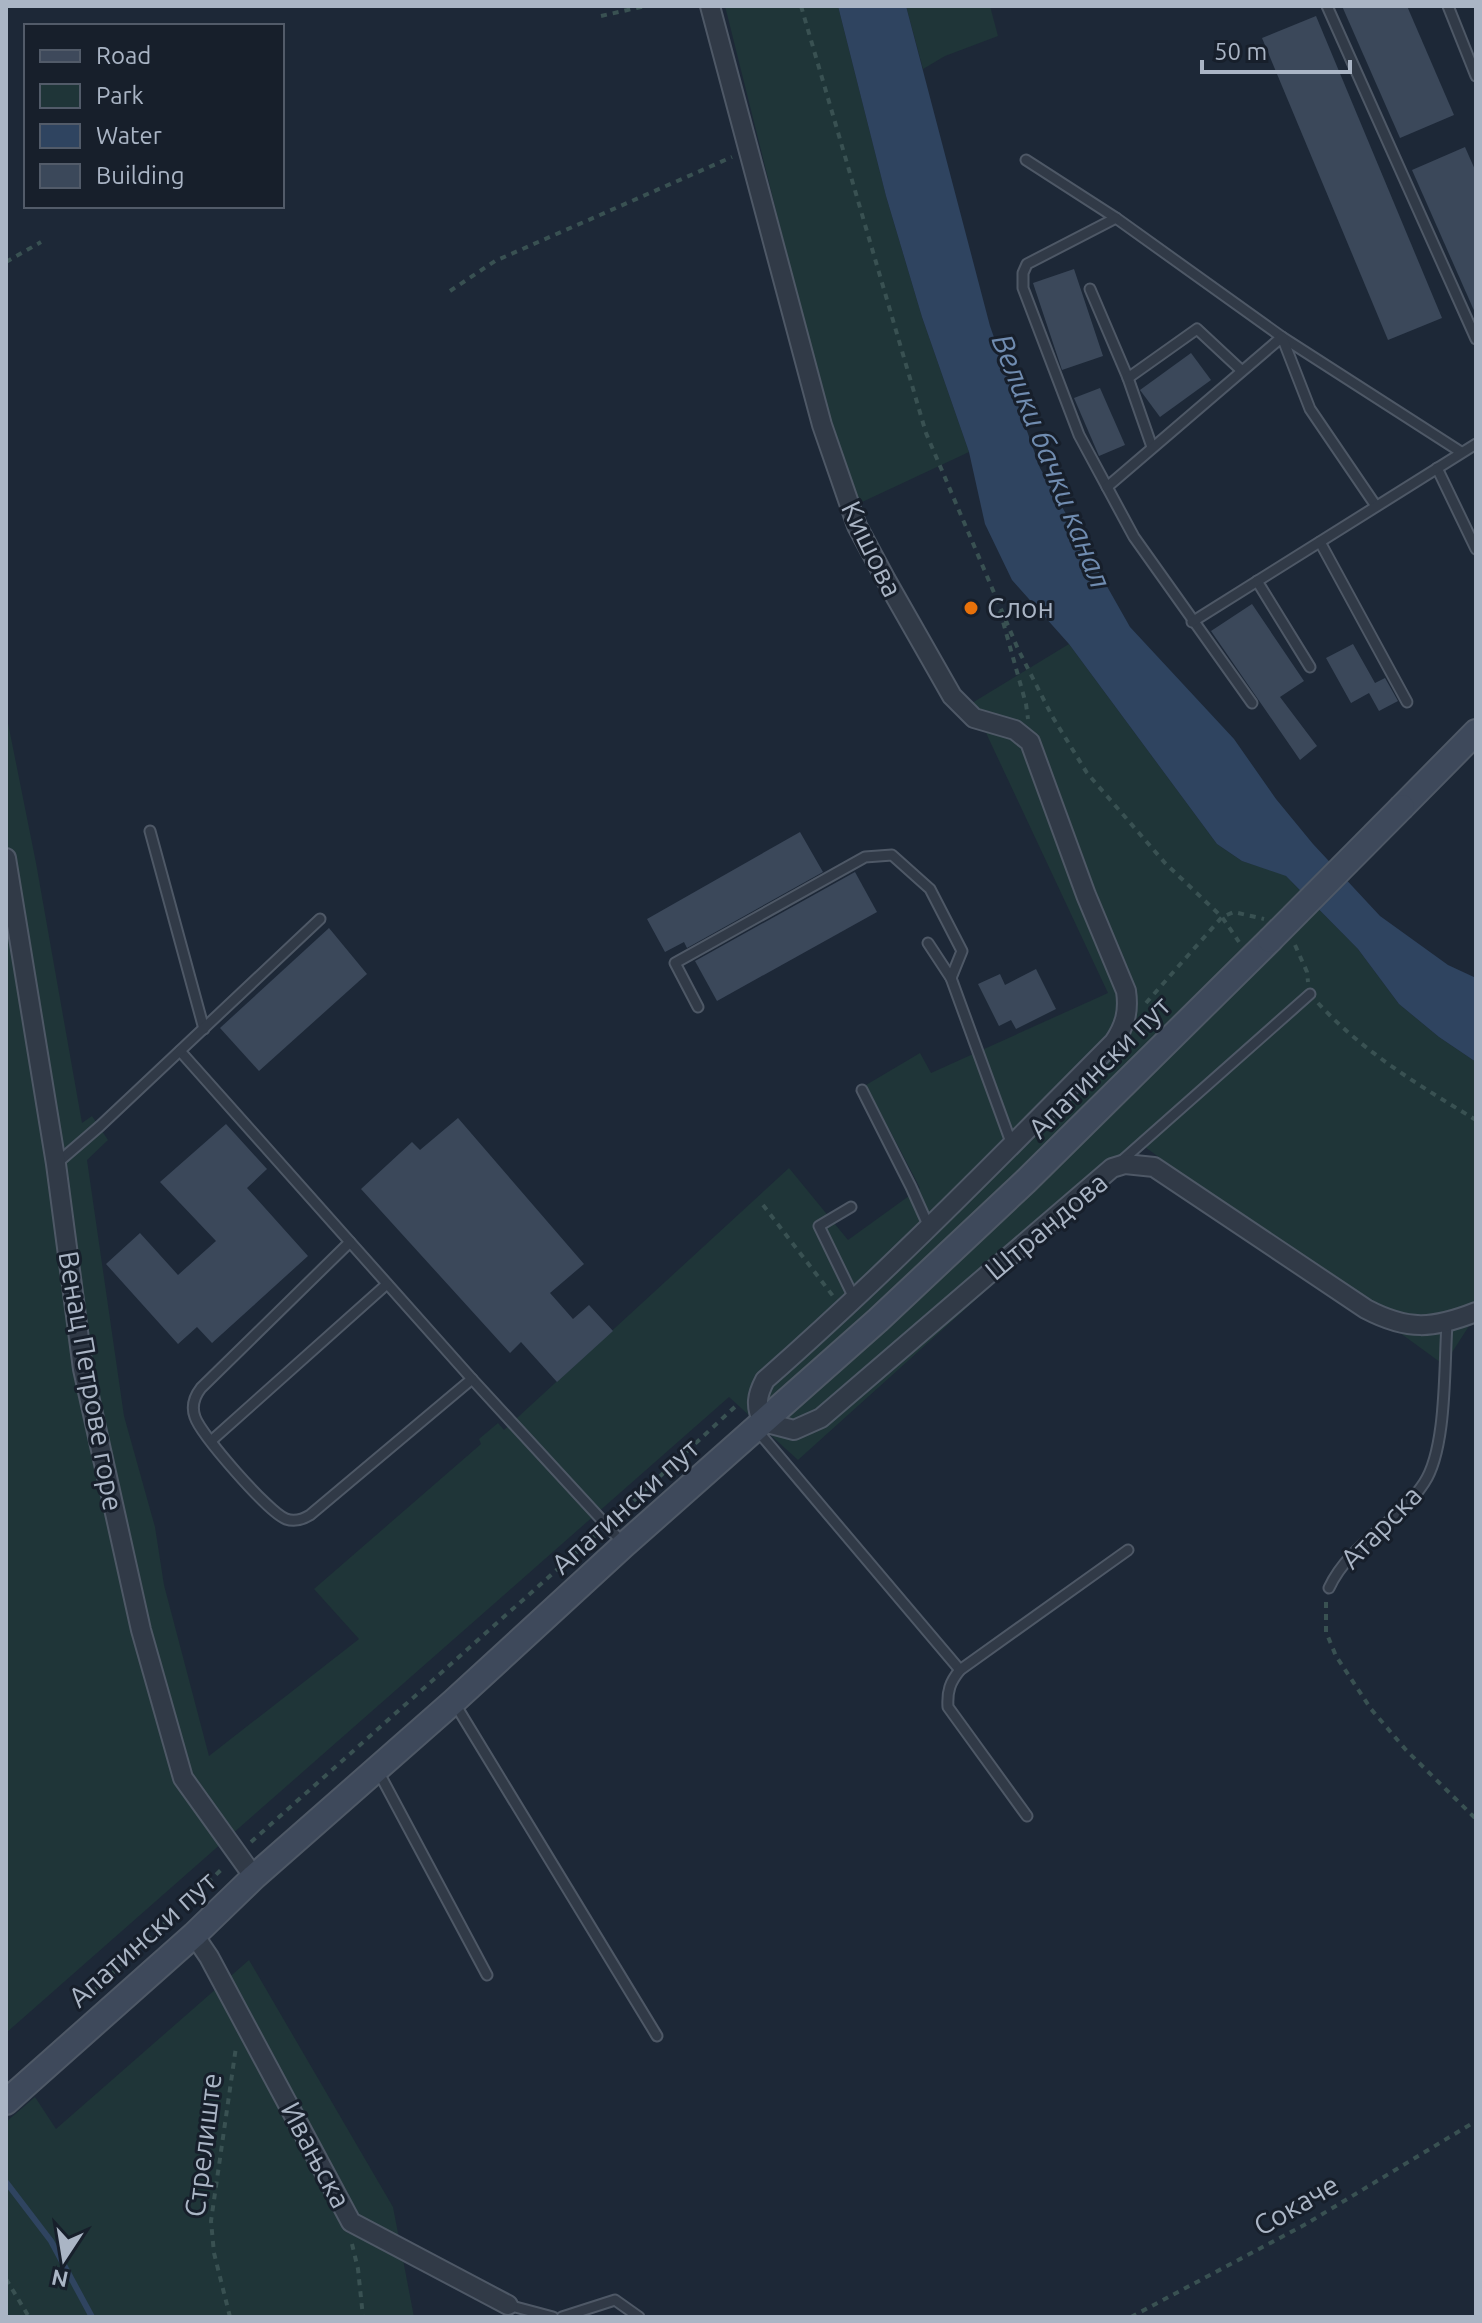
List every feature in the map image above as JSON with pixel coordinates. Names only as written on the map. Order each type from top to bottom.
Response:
[{"type":"main road","name":"Апатински пут","points":[[6,2102],[624,1545],[802,1390],[1026,1181],[1278,935],[1476,732]]},
{"type":"street","name":"Кишова","points":[[710,6],[822,425],[857,526],[952,696],[974,718],[1015,730],[1030,742]]},
{"type":"street","points":[[760,1425],[758,1397],[765,1380],[929,1229],[1114,1042],[1122,1030],[1129,1006],[1126,991],[1086,895],[1030,742]]},
{"type":"street","name":"Венац Петрове горе","points":[[6,858],[56,1164],[83,1369],[141,1630],[183,1778],[254,1877]]},
{"type":"street","name":"Штрандова","points":[[760,1425],[794,1430],[821,1418],[1112,1168],[1140,1164],[1154,1167],[1388,1321],[1424,1327],[1447,1324],[1476,1312]]},
{"type":"street","name":"Ивањска","points":[[194,1935],[209,1957],[351,2222],[508,2305]]},
{"type":"lane","points":[[1327,6],[1476,339]]},
{"type":"lane","points":[[1448,6],[1476,76]]},
{"type":"lane","points":[[1026,160],[1116,218],[1282,337],[1461,452]]},
{"type":"lane","points":[[1116,218],[1027,264],[1023,273],[1023,288],[1079,435],[1134,537],[1252,703]]},
{"type":"lane","points":[[1090,289],[1128,378],[1152,447]]},
{"type":"lane","points":[[1128,378],[1197,329],[1241,370]]},
{"type":"lane","points":[[1107,487],[1282,337]]},
{"type":"lane","points":[[1282,337],[1310,409],[1376,506]]},
{"type":"lane","points":[[1192,622],[1476,444]]},
{"type":"lane","points":[[1437,468],[1476,549]]},
{"type":"lane","points":[[1320,542],[1407,702]]},
{"type":"lane","points":[[1257,581],[1310,667]]},
{"type":"lane","points":[[150,831],[204,1029]]},
{"type":"lane","points":[[698,1007],[675,963],[865,857],[882,854],[892,855],[930,889],[962,951],[951,978]]},
{"type":"lane","points":[[56,1164],[320,919]]},
{"type":"lane","points":[[928,943],[951,978],[1012,1145]]},
{"type":"lane","points":[[1112,1168],[1310,994]]},
{"type":"lane","points":[[180,1051],[624,1545]]},
{"type":"lane","points":[[862,1090],[929,1229]]},
{"type":"lane","points":[[849,1305],[819,1226],[851,1207]]},
{"type":"lane","points":[[350,1242],[194,1397],[195,1420],[265,1504],[285,1518],[302,1519],[472,1379]]},
{"type":"lane","points":[[211,1441],[387,1284]]},
{"type":"lane","name":"Атарска","points":[[1329,1588],[1338,1568],[1409,1501],[1432,1468],[1438,1448],[1447,1324]]},
{"type":"lane","points":[[760,1425],[960,1670]]},
{"type":"lane","points":[[1027,1816],[948,1707],[947,1694],[952,1679],[960,1670],[1128,1550]]},
{"type":"lane","points":[[453,1702],[657,2036]]},
{"type":"lane","points":[[377,1768],[487,1975]]},
{"type":"lane","points":[[562,2317],[615,2300],[639,2317]]},
{"type":"lane","name":"Ивањска","points":[[508,2305],[553,2317]]},
{"type":"path","points":[[601,16],[645,6]]},
{"type":"path","points":[[801,6],[926,433],[1018,649],[1052,716],[1087,773],[1165,863],[1222,917],[1251,959]]},
{"type":"path","points":[[450,291],[495,261],[748,151]]},
{"type":"path","points":[[6,262],[41,242]]},
{"type":"path","points":[[994,594],[1026,704],[1030,742]]},
{"type":"path","points":[[1122,1030],[1222,917],[1234,912],[1251,914],[1297,949],[1307,972],[1310,994],[1331,1017],[1410,1080],[1476,1120]]},
{"type":"path","points":[[763,1205],[849,1305]]},
{"type":"path","points":[[75,2009],[236,1855],[607,1526],[765,1380]]},
{"type":"path","name":"Атарска","points":[[1329,1588],[1325,1609],[1326,1632],[1336,1656],[1371,1709],[1406,1750],[1476,1819]]},
{"type":"path","name":"Стрелиште","points":[[230,2317],[214,2253],[211,2221],[231,2097],[235,2048],[247,2028]]},
{"type":"path","name":"Сокаче","points":[[1131,2317],[1306,2224],[1476,2121]]},
{"type":"path","points":[[351,2222],[363,2317]]},
{"type":"path","points":[[6,2279],[29,2317]]},
{"type":"green space","points":[[725,6],[838,6],[886,196],[922,317],[969,452],[860,503],[830,427]]},
{"type":"green space","points":[[906,6],[990,6],[998,36],[945,56],[923,69]]},
{"type":"green space","points":[[1069,644],[1217,844],[1242,861],[1285,875],[1358,949],[1399,1004],[1476,1062],[1476,1315],[1444,1365],[1145,1147],[798,1460],[729,1397],[6,2033],[6,713],[82,1123],[92,1116],[108,1140],[87,1160],[124,1416],[155,1527],[164,1585],[209,1756],[359,1639],[314,1589],[481,1444],[479,1439],[498,1423],[504,1430],[789,1168],[848,1240],[920,1188],[866,1085],[920,1053],[931,1073],[1108,993],[972,703]]},
{"type":"green space","points":[[249,1960],[393,2207],[414,2317],[6,2317],[6,2122],[35,2097],[56,2129]]},
{"type":"water","points":[[838,6],[906,6],[990,326],[1040,468],[1130,627],[1234,739],[1276,799],[1313,844],[1380,916],[1448,965],[1476,978],[1476,1062],[1399,1004],[1358,949],[1286,876],[1242,861],[1217,844],[1069,644],[1012,580],[985,524],[969,452],[922,317],[886,196]]},
{"type":"building","points":[[1342,6],[1407,6],[1454,115],[1400,138]]},
{"type":"building","points":[[1316,16],[1442,318],[1388,340],[1262,38]]},
{"type":"building","points":[[1465,147],[1476,172],[1476,315],[1412,170]]},
{"type":"building","points":[[1074,269],[1103,356],[1062,370],[1033,283]]},
{"type":"building","points":[[1191,353],[1211,380],[1160,417],[1140,390]]},
{"type":"building","points":[[1100,388],[1125,445],[1099,456],[1074,398]]},
{"type":"building","points":[[1252,604],[1304,681],[1280,697],[1317,746],[1300,760],[1211,631]]},
{"type":"building","points":[[1353,644],[1375,683],[1385,678],[1398,701],[1379,711],[1369,693],[1351,703],[1326,658]]},
{"type":"building","points":[[800,832],[823,872],[687,948],[684,942],[665,952],[647,919]]},
{"type":"building","points":[[855,872],[877,912],[717,1001],[695,961]]},
{"type":"building","points":[[329,928],[367,974],[259,1071],[220,1028]]},
{"type":"building","points":[[1036,969],[1056,1009],[1016,1029],[1011,1020],[999,1026],[978,984],[1000,974],[1005,985]]},
{"type":"building","points":[[458,1118],[584,1264],[550,1293],[573,1319],[589,1305],[613,1331],[557,1382],[521,1342],[510,1353],[361,1189],[412,1142],[420,1150]]},
{"type":"building","points":[[226,1124],[267,1169],[247,1188],[308,1256],[212,1343],[197,1327],[178,1344],[106,1264],[140,1233],[178,1275],[216,1241],[160,1182]]},
{"type":"waterway","points":[[6,2182],[51,2241],[92,2317]]},
{"type":"place","name":"Слон","points":[[971,608]]},
{"type":"water label","name":"Велики бачки канал","points":[[1051,461]]}]
